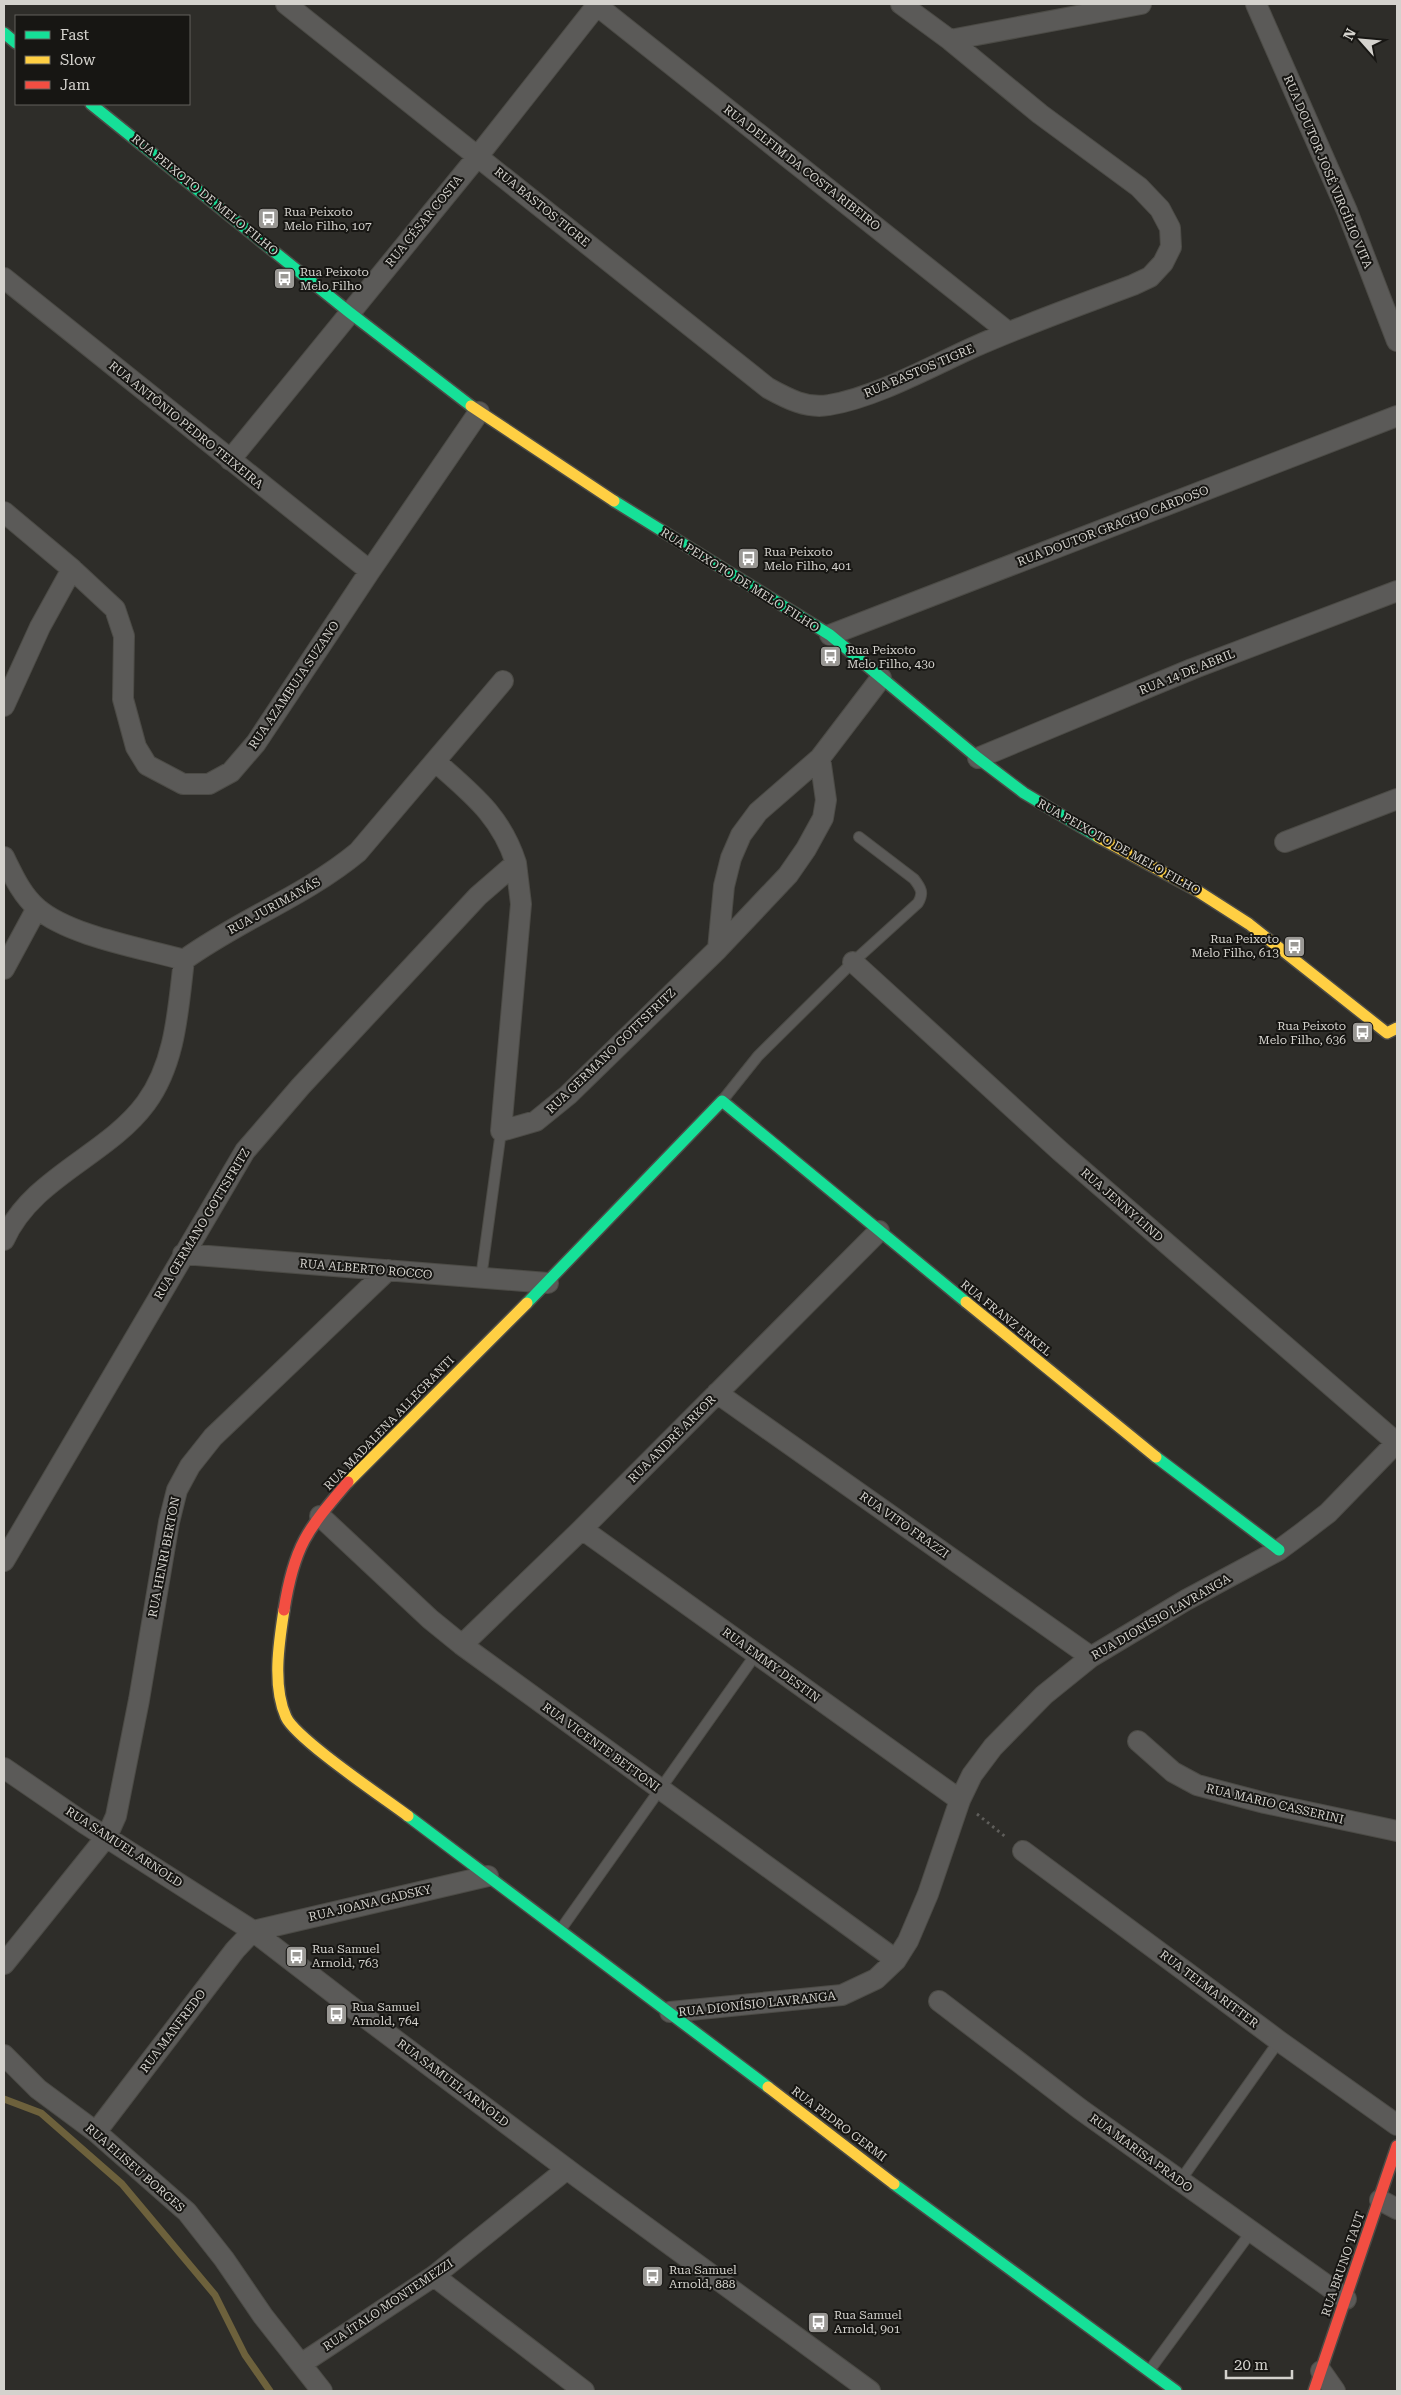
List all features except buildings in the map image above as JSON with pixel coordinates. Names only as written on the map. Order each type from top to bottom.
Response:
[{"type":"street","name":"RUA BASTOS TIGRE","points":[[286,4],[768,388],[788,399],[810,406],[829,405],[870,393],[1008,332],[1150,277],[1163,263],[1171,247],[1170,228],[1160,209],[1139,187],[1048,120],[950,40],[901,4]]},
{"type":"street","name":"RUA CÉSAR COSTA","points":[[230,460],[478,156],[597,4]]},
{"type":"street","name":"RUA DELFIM DA COSTA RIBEIRO","points":[[597,4],[1008,332]]},
{"type":"street","points":[[950,40],[1142,4]]},
{"type":"street","name":"RUA DOUTOR JOSÉ VIRGÍLIO VITA","points":[[1256,4],[1347,211],[1397,341]]},
{"type":"street","points":[[4,33],[15,42]]},
{"type":"street","name":"RUA PEIXOTO DE MELO FILHO","points":[[92,105],[349,312],[480,412],[641,519],[830,635],[978,758],[1024,793],[1075,824],[1196,890],[1250,924],[1394,1034]]},
{"type":"street","name":"RUA ANTÔNIO PEDRO TEIXEIRA","points":[[4,278],[370,571]]},
{"type":"street","name":"RUA AZAMBUJA SUZANO","points":[[4,512],[116,609],[124,636],[123,699],[136,747],[147,765],[183,784],[209,784],[231,772],[256,744],[370,571],[480,412]]},
{"type":"street","name":"RUA DOUTOR GRACHO CARDOSO","points":[[830,635],[1397,416]]},
{"type":"street","points":[[4,706],[40,627],[72,569]]},
{"type":"street","name":"RUA 14 DE ABRIL","points":[[978,758],[1192,669],[1397,591]]},
{"type":"street","points":[[718,949],[724,886],[731,858],[741,836],[758,812],[820,758],[881,678]]},
{"type":"street","name":"RUA JURIMANÁS","points":[[184,960],[206,944],[333,873],[358,852],[503,681]]},
{"type":"street","name":"RUA GERMANO GOTTSFRITZ","points":[[501,1132],[536,1121],[550,1111],[718,949],[788,875],[823,818],[826,800],[820,758]]},
{"type":"street","points":[[436,762],[497,821],[509,840],[516,863],[520,904],[501,1132]]},
{"type":"street","points":[[1285,842],[1397,799]]},
{"type":"street","points":[[4,857],[17,884],[37,908],[72,929],[184,960],[173,1041],[162,1074],[146,1103],[124,1126],[48,1185],[24,1209],[4,1240]]},
{"type":"street","name":"RUA GERMANO GOTTSFRITZ","points":[[4,1561],[245,1151],[273,1117],[478,896],[516,863]]},
{"type":"street","points":[[4,969],[37,908]]},
{"type":"street","name":"RUA JENNY LIND","points":[[853,962],[1060,1151],[1397,1442]]},
{"type":"street","name":"RUA FRANZ ERKEL","points":[[722,1101],[1121,1430],[1279,1550]]},
{"type":"street","name":"RUA MADALENA ALLEGRANTI","points":[[488,1876],[312,1744],[292,1726],[285,1715],[281,1697],[281,1636],[286,1597],[296,1555],[320,1516],[349,1481],[548,1283],[722,1101]]},
{"type":"street","name":"RUA ANDRÉ ARKOR","points":[[462,1645],[582,1529],[879,1230]]},
{"type":"street","name":"RUA ALBERTO ROCCO","points":[[183,1254],[548,1283]]},
{"type":"street","name":"RUA HENRI BERTON","points":[[4,1964],[107,1836],[116,1816],[140,1700],[169,1522],[177,1490],[190,1466],[212,1437],[388,1270]]},
{"type":"street","name":"RUA VITO FRAZZI","points":[[717,1393],[1091,1657]]},
{"type":"street","name":"RUA DIONÍSIO LAVRANGA","points":[[670,2012],[842,1995],[876,1980],[896,1960],[908,1940],[928,1894],[960,1800],[972,1775],[993,1747],[1044,1695],[1091,1657],[1186,1600],[1279,1550],[1328,1513],[1397,1442]]},
{"type":"street","name":"RUA VICENTE BETTONI","points":[[320,1516],[430,1619],[462,1645],[660,1791],[896,1960]]},
{"type":"street","name":"RUA EMMY DESTIN","points":[[582,1529],[960,1800]]},
{"type":"street","name":"RUA MARIO CASSERINI","points":[[1138,1740],[1173,1772],[1197,1786],[1265,1803],[1397,1831]]},
{"type":"street","name":"RUA SAMUEL ARNOLD","points":[[4,1768],[84,1823],[253,1931],[567,2169],[870,2391]]},
{"type":"street","name":"RUA TELMA RITTER","points":[[1023,1851],[1278,2041],[1397,2125]]},
{"type":"street","name":"RUA PEDRO GERMI","points":[[488,1876],[670,2012],[890,2181],[1176,2391]]},
{"type":"street","name":"RUA JOANA GADSKY","points":[[253,1931],[488,1876]]},
{"type":"street","name":"RUA MANFREDO","points":[[96,2132],[235,1950],[253,1931]]},
{"type":"street","name":"RUA MARISA PRADO","points":[[939,2001],[1080,2109],[1346,2299]]},
{"type":"street","name":"RUA ELISEU BORGES","points":[[4,2055],[38,2089],[96,2132],[187,2212],[224,2259],[263,2316],[322,2391]]},
{"type":"street","name":"RUA BRUNO TAUT","points":[[1314,2391],[1346,2299],[1389,2204],[1397,2146]]},
{"type":"street","name":"RUA ÍTALO MONTEMEZZI","points":[[301,2364],[434,2276],[567,2169]]},
{"type":"street","points":[[434,2276],[584,2391]]},
{"type":"street","points":[[1321,2371],[1335,2391]]},
{"type":"lane","points":[[722,1101],[758,1056],[853,962],[912,911],[922,896],[921,887],[914,879],[859,837]]},
{"type":"lane","points":[[481,1278],[501,1132]]},
{"type":"lane","points":[[560,1930],[756,1654]]},
{"type":"lane","points":[[1180,2181],[1278,2041]]},
{"type":"lane","points":[[1149,2372],[1251,2232]]},
{"type":"path","points":[[960,1800],[1023,1851]]},
{"type":"waterway","points":[[4,2099],[41,2113],[122,2184],[215,2295],[245,2355],[270,2391]]},
{"type":"traffic: fast","points":[[4,33],[15,42]]},
{"type":"traffic: fast","points":[[92,105],[349,312],[471,406]]},
{"type":"traffic: fast","points":[[614,501],[830,635],[978,758],[1024,793],[1098,837]]},
{"type":"traffic: fast","points":[[527,1303],[722,1101],[966,1302]]},
{"type":"traffic: fast","points":[[1156,1457],[1279,1550]]},
{"type":"traffic: fast","points":[[408,1816],[768,2087]]},
{"type":"traffic: fast","points":[[894,2184],[1176,2391]]},
{"type":"traffic: slow","points":[[471,406],[614,501]]},
{"type":"traffic: slow","points":[[1098,837],[1196,890],[1249,924],[1387,1033],[1397,1028]]},
{"type":"traffic: slow","points":[[966,1302],[1156,1457]]},
{"type":"traffic: slow","points":[[348,1482],[527,1303]]},
{"type":"traffic: slow","points":[[284,1610],[278,1678],[279,1692],[286,1717],[293,1727],[323,1753],[408,1816]]},
{"type":"traffic: slow","points":[[768,2087],[894,2184]]},
{"type":"traffic: jam","points":[[284,1610],[292,1570],[304,1540],[322,1513],[348,1482]]},
{"type":"traffic: jam","points":[[1314,2391],[1397,2146]]},
{"type":"place","name":"Rua Peixoto Melo Filho, 107","points":[[268,219]]},
{"type":"place","name":"Rua Peixoto Melo Filho","points":[[284,279]]},
{"type":"place","name":"Rua Peixoto Melo Filho, 401","points":[[748,559]]},
{"type":"place","name":"Rua Peixoto Melo Filho, 430","points":[[831,657]]},
{"type":"place","name":"Rua Peixoto Melo Filho, 613","points":[[1295,946]]},
{"type":"place","name":"Rua Peixoto Melo Filho, 636","points":[[1362,1033]]},
{"type":"place","name":"Rua Samuel Arnold, 763","points":[[296,1956]]},
{"type":"place","name":"Rua Samuel Arnold, 764","points":[[336,2014]]},
{"type":"place","name":"Rua Samuel Arnold, 888","points":[[653,2277]]},
{"type":"place","name":"Rua Samuel Arnold, 901","points":[[818,2322]]}]
